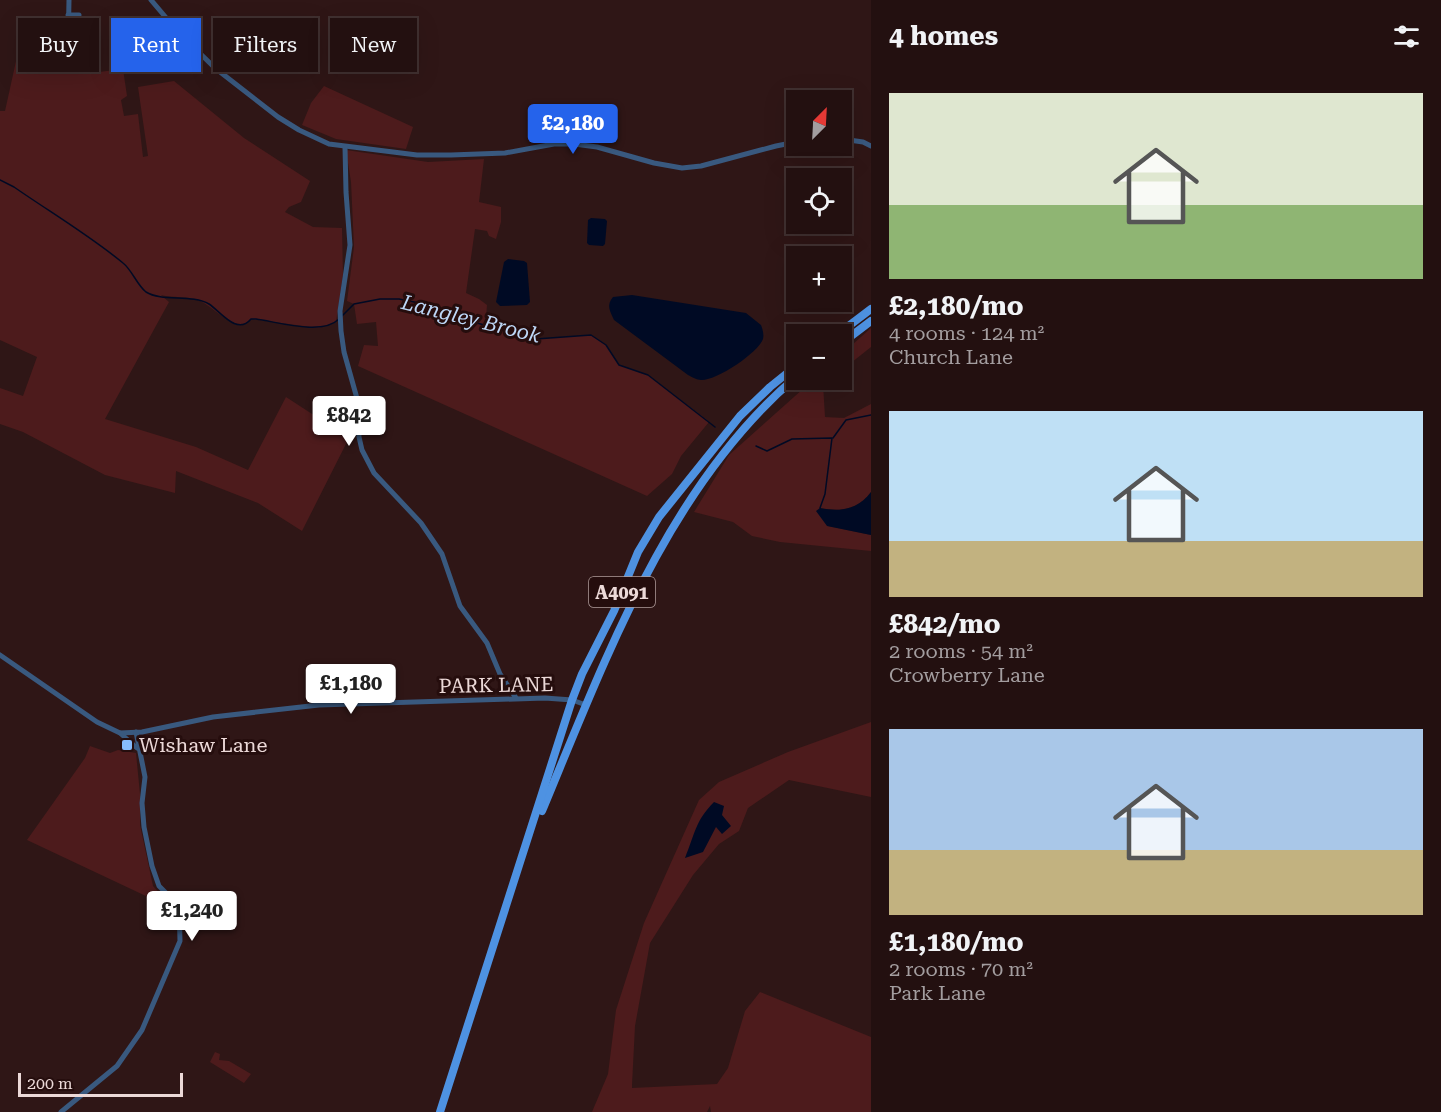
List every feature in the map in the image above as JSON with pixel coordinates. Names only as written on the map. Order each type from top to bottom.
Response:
[{"type":"main road","points":[[851,324],[871,309]]},
{"type":"main road","points":[[852,335],[871,321]]},
{"type":"main road","name":"A4091","points":[[440,1112],[572,700],[582,674],[614,611],[638,552],[659,517],[740,416],[786,374]]},
{"type":"main road","name":"A4091","points":[[521,861],[586,705],[638,592],[689,503],[744,428],[786,386]]},
{"type":"street","points":[[68,18],[69,0]]},
{"type":"street","points":[[151,0],[195,50],[278,117],[322,141],[345,147],[417,155],[451,155],[506,153],[554,144],[574,144],[597,147],[654,164],[682,168],[786,144]]},
{"type":"street","points":[[68,15],[79,15]]},
{"type":"street","points":[[852,140],[871,146]]},
{"type":"street","points":[[345,147],[351,244],[340,311],[341,331],[344,352],[358,402],[359,437],[362,450],[374,473],[421,524],[442,554],[460,606],[487,643],[500,674],[516,698]]},
{"type":"street","points":[[0,655],[97,722],[120,733],[138,748]]},
{"type":"street","name":"PARK LANE","points":[[120,733],[213,717],[319,705],[516,698],[572,700],[586,705]]},
{"type":"street","points":[[61,1112],[97,1084],[126,1055],[149,1017],[180,941],[179,906],[159,886],[152,866],[144,827],[142,802],[145,777],[136,732]]},
{"type":"shaded area","points":[[18,52],[18,72],[123,72],[127,96],[121,100],[124,116],[138,114],[143,157],[148,156],[138,87],[174,81],[244,138],[310,181],[301,202],[289,207],[285,212],[313,227],[342,228],[343,275],[336,322],[319,328],[251,319],[238,324],[198,300],[161,295],[169,302],[105,419],[196,447],[248,470],[286,397],[349,438],[302,531],[258,503],[176,471],[175,493],[105,475],[23,432],[0,424],[0,388],[23,396],[37,357],[0,340],[0,111],[5,111]]},
{"type":"shaded area","points":[[324,86],[413,127],[406,149],[336,139],[302,125],[311,103]]},
{"type":"shaded area","points":[[346,150],[428,162],[484,159],[479,202],[501,207],[501,222],[496,239],[489,236],[487,231],[475,229],[466,293],[487,305],[484,325],[536,339],[591,335],[606,345],[619,365],[648,375],[706,419],[709,422],[681,456],[672,474],[647,496],[358,366],[364,345],[378,346],[376,322],[357,324],[354,304],[347,301],[354,247],[351,182]]},
{"type":"shaded area","points":[[871,328],[871,347],[852,362],[852,345]]},
{"type":"shaded area","points":[[802,390],[823,390],[825,417],[844,418],[871,404],[871,492],[860,503],[848,508],[835,510],[820,508],[828,526],[871,535],[871,551],[780,542],[752,536],[733,522],[694,512],[729,455]]},
{"type":"shaded area","points":[[871,722],[871,797],[789,780],[748,808],[739,831],[719,844],[693,875],[650,943],[635,1026],[632,1088],[717,1084],[728,1068],[745,1011],[760,992],[871,1037],[871,1112],[711,1112],[710,1106],[707,1112],[592,1112],[608,1074],[616,1010],[644,923],[699,800],[719,782],[788,752]]},
{"type":"shaded area","points":[[90,746],[110,753],[118,750],[136,753],[140,825],[153,886],[165,899],[148,897],[27,840],[85,758]]},
{"type":"shaded area","points":[[215,1052],[220,1054],[219,1060],[229,1061],[251,1074],[244,1083],[210,1062]]},
{"type":"water","points":[[591,218],[607,221],[603,246],[587,243],[588,220]]},
{"type":"water","points":[[508,259],[527,263],[530,302],[527,305],[500,306],[496,302],[504,262]]},
{"type":"water","points":[[632,295],[746,313],[761,325],[763,339],[760,345],[745,358],[726,371],[708,379],[696,379],[614,320],[609,308],[613,297]]},
{"type":"water","points":[[871,492],[871,535],[827,526],[816,511],[820,508],[835,510],[854,506]]},
{"type":"water","points":[[714,802],[724,806],[722,815],[731,826],[722,834],[716,827],[703,852],[685,858],[699,822]]},
{"type":"waterway","name":"Langley Brook","points":[[0,180],[14,187],[110,253],[126,266],[146,292],[153,295],[202,301],[234,324],[240,325],[256,319],[287,325],[322,327],[339,319]]},
{"type":"waterway","name":"Langley Brook","points":[[342,316],[354,304],[380,299],[399,299],[434,306],[477,323],[536,339],[591,335],[606,345],[619,365],[648,375],[715,427]]},
{"type":"waterway","points":[[833,438],[846,420],[871,415]]},
{"type":"waterway","name":"Langley Brook","points":[[756,446],[767,451],[792,439],[832,438],[825,494],[820,508]]},
{"type":"place","name":"Wishaw Lane","points":[[127,745]]}]
